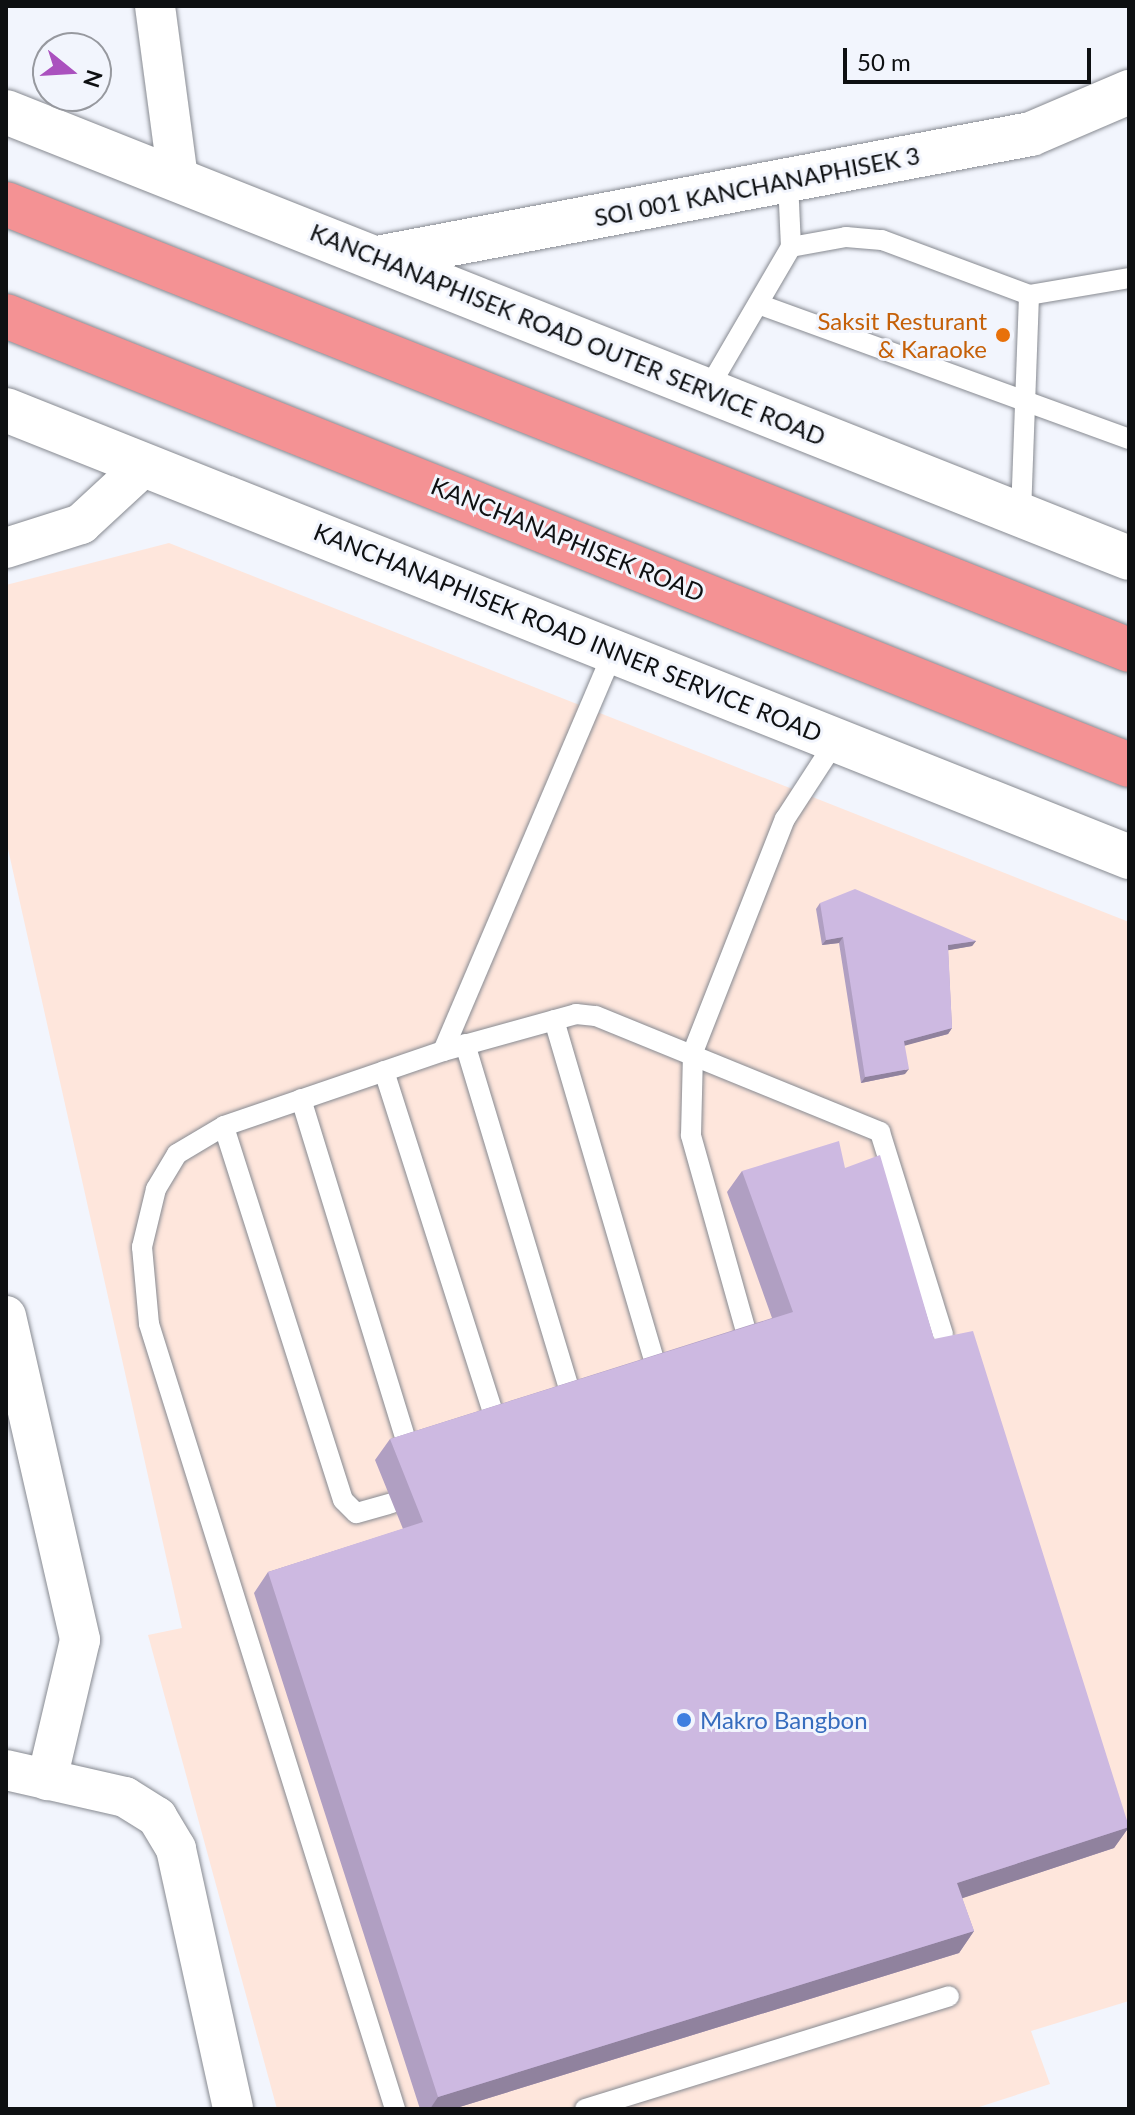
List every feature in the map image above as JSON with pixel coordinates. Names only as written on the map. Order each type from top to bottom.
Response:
[{"type":"highway","points":[[6,204],[1129,650]]},
{"type":"highway","name":"KANCHANAPHISEK ROAD","points":[[6,316],[1129,765]]},
{"type":"main road","name":"SOI 001 KANCHANAPHISEK 3","points":[[377,258],[1031,134],[1129,92]]},
{"type":"main road","name":"KANCHANAPHISEK ROAD OUTER SERVICE ROAD","points":[[6,112],[1129,558]]},
{"type":"main road","name":"KANCHANAPHISEK ROAD INNER SERVICE ROAD","points":[[6,410],[1129,857]]},
{"type":"street","points":[[155,6],[178,179]]},
{"type":"street","points":[[6,548],[81,524],[146,464]]},
{"type":"street","points":[[6,1316],[80,1640],[47,1780]]},
{"type":"street","points":[[6,1770],[125,1797],[157,1817],[176,1849],[233,2109]]},
{"type":"lane","points":[[708,389],[761,305],[791,247],[788,181]]},
{"type":"lane","points":[[791,247],[846,237],[882,240],[1029,295],[1129,278]]},
{"type":"lane","points":[[1021,514],[1030,407],[1029,295]]},
{"type":"lane","points":[[761,305],[1030,407],[1129,439]]},
{"type":"lane","points":[[443,1051],[613,653]]},
{"type":"lane","points":[[749,1342],[691,1135],[693,1052],[785,819],[837,739]]},
{"type":"lane","points":[[395,2109],[149,1324],[142,1247],[156,1189],[177,1154],[224,1126],[443,1051],[554,1020],[596,1016],[693,1052],[884,1135],[943,1334]]},
{"type":"lane","points":[[554,1020],[657,1371]]},
{"type":"lane","points":[[465,1044],[572,1398]]},
{"type":"lane","points":[[384,1071],[496,1422]]},
{"type":"lane","points":[[301,1099],[409,1449]]},
{"type":"lane","points":[[224,1126],[343,1500],[356,1513],[392,1503]]},
{"type":"lane","points":[[585,2109],[949,1996]]},
{"type":"shaded area","points":[[169,543],[1129,922],[1129,2001],[1031,2031],[1050,2084],[973,2109],[277,2109],[148,1635],[182,1628],[6,840],[6,585]]},
{"type":"building","points":[[855,889],[976,941],[948,945],[952,1028],[904,1041],[909,1069],[865,1077],[843,937],[826,940],[820,903]]},
{"type":"building","name":"Makro Bangbon","points":[[839,1141],[845,1168],[880,1155],[934,1339],[973,1331],[1129,1827],[957,1883],[974,1931],[438,2097],[268,1572],[423,1522],[390,1439],[793,1312],[742,1171]]},
{"type":"place","name":"Saksit Resturant & Karaoke","points":[[1003,335]]},
{"type":"place","name":"Makro Bangbon","points":[[684,1720]]}]
